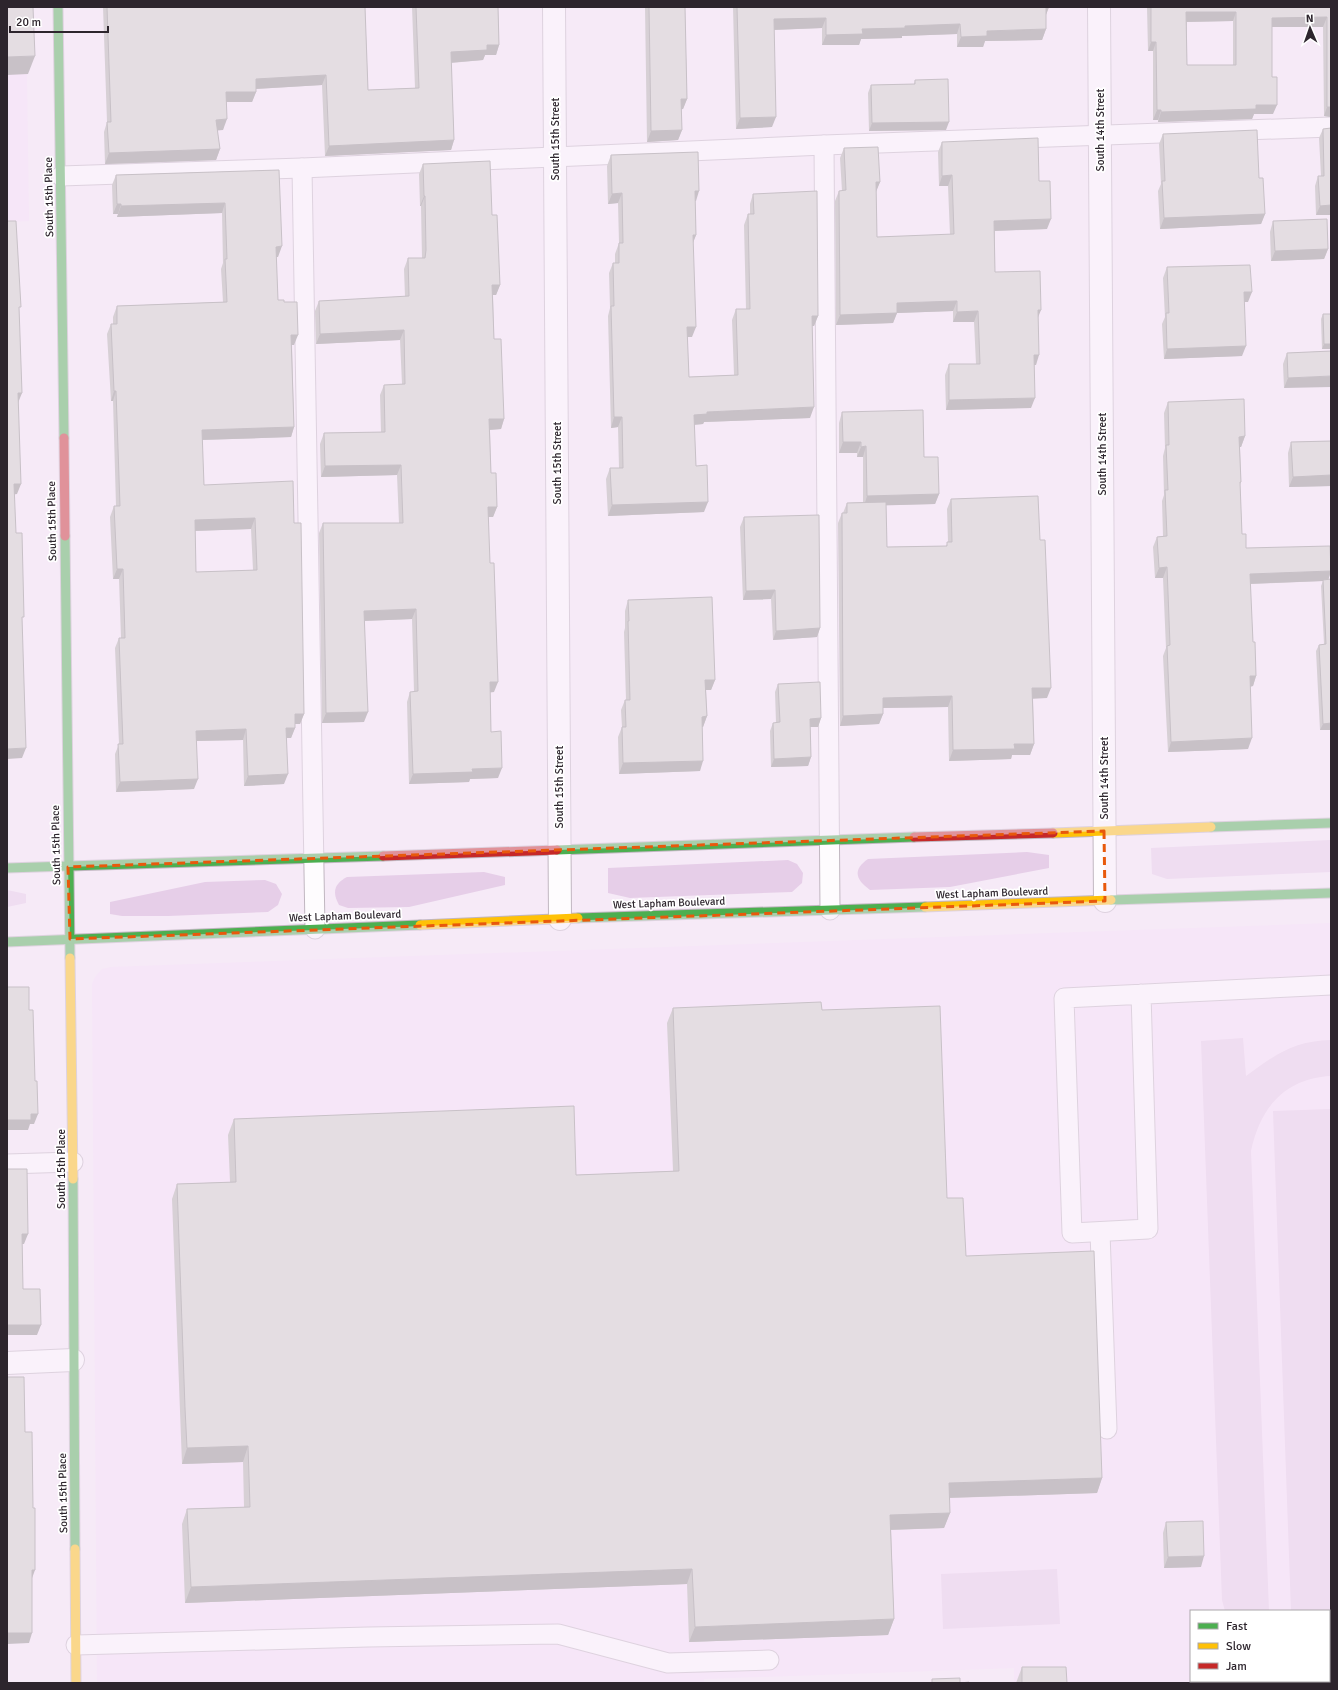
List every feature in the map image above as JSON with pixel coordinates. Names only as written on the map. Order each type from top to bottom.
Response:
[{"type":"street","name":"South 15th Place","points":[[58,7],[73,1162],[76,1683]]},
{"type":"street","name":"South 15th Street","points":[[554,7],[560,919]]},
{"type":"street","name":"South 14th Street","points":[[1099,7],[1105,901]]},
{"type":"street","points":[[7,868],[313,859],[1331,823]]},
{"type":"street","name":"West Lapham Boulevard","points":[[7,942],[560,919],[1331,893]]},
{"type":"street","points":[[7,1363],[73,1360]]},
{"type":"lane","points":[[61,176],[302,168],[824,145],[1331,127]]},
{"type":"lane","points":[[824,145],[828,841],[830,910]]},
{"type":"lane","points":[[302,168],[315,929]]},
{"type":"lane","points":[[1141,994],[1148,1230],[1072,1233],[1064,998],[1141,994],[1331,985]]},
{"type":"lane","points":[[7,1164],[73,1162]]},
{"type":"lane","points":[[1100,1232],[1107,1429]]},
{"type":"lane","points":[[76,1645],[368,1637],[558,1634],[668,1663],[769,1660]]},
{"type":"highlighted area","points":[[1104,831],[1105,901],[70,939],[68,867]]},
{"type":"shaded area","points":[[7,7],[26,7],[29,221],[7,222]]},
{"type":"shaded area","points":[[1330,840],[1331,872],[1167,879],[1152,874],[1151,848]]},
{"type":"shaded area","points":[[1027,852],[1049,855],[1049,868],[950,887],[870,890],[859,879],[858,875],[860,867],[868,859]]},
{"type":"shaded area","points":[[788,860],[797,864],[803,873],[802,883],[792,892],[630,898],[608,893],[608,868]]},
{"type":"shaded area","points":[[484,872],[505,877],[505,885],[409,907],[348,908],[339,905],[335,896],[339,882],[347,877]]},
{"type":"shaded area","points":[[265,880],[276,884],[282,894],[278,905],[268,912],[168,916],[122,916],[110,914],[110,902],[205,882]]},
{"type":"shaded area","points":[[7,890],[26,894],[26,903],[7,907]]},
{"type":"shaded area","points":[[1331,923],[1331,1683],[1014,1683],[1014,1668],[704,1679],[704,1683],[97,1683],[92,984],[95,977],[102,969],[111,967]]},
{"type":"shaded area","points":[[1243,1038],[1246,1076],[1285,1050],[1306,1043],[1331,1040],[1331,1076],[1315,1078],[1300,1083],[1288,1089],[1277,1098],[1261,1121],[1251,1151],[1269,1610],[1225,1610],[1222,1600],[1201,1041]]},
{"type":"shaded area","points":[[1331,1109],[1331,1645],[1330,1610],[1291,1610],[1273,1111]]},
{"type":"shaded area","points":[[1057,1569],[1060,1624],[943,1629],[941,1574]]},
{"type":"shaded area","points":[[1331,1674],[1331,1683],[1270,1682],[1330,1682]]},
{"type":"building","points":[[7,7],[33,7],[35,56],[7,57]]},
{"type":"building","points":[[107,7],[365,7],[368,90],[419,88],[416,7],[498,7],[499,45],[487,45],[487,50],[451,52],[454,140],[329,146],[326,75],[256,79],[256,92],[226,92],[227,119],[216,120],[220,149],[109,153],[107,122],[111,122]]},
{"type":"building","points":[[649,7],[685,7],[687,99],[681,99],[682,130],[651,131]]},
{"type":"building","points":[[737,7],[1046,7],[1046,29],[987,31],[987,36],[961,37],[960,24],[862,29],[863,34],[826,35],[826,18],[774,19],[776,117],[740,118]]},
{"type":"building","points":[[1151,7],[1331,7],[1331,107],[1327,107],[1327,17],[1272,18],[1272,77],[1277,77],[1277,105],[1256,105],[1256,109],[1161,112],[1161,110],[1157,110],[1156,42],[1151,42]],"holes":[[[1186,12],[1236,12],[1236,65],[1187,65]]]},
{"type":"building","points":[[948,79],[949,122],[872,123],[871,85],[915,84],[915,80]]},
{"type":"building","points":[[1331,128],[1331,205],[1320,206],[1318,176],[1324,176],[1323,129]]},
{"type":"building","points":[[1257,130],[1259,178],[1263,178],[1265,214],[1164,218],[1162,181],[1165,181],[1163,134]]},
{"type":"building","points":[[1038,138],[1039,181],[1050,181],[1051,219],[994,221],[995,272],[1040,271],[1041,310],[1038,310],[1039,355],[1034,355],[1035,398],[949,400],[949,364],[980,364],[978,311],[957,312],[957,301],[897,303],[897,313],[840,315],[839,191],[846,190],[844,148],[878,147],[880,182],[876,182],[877,237],[954,234],[952,175],[942,176],[942,142]]},
{"type":"building","points":[[698,152],[699,191],[695,191],[696,235],[693,235],[696,327],[687,327],[689,377],[738,375],[736,309],[750,309],[748,214],[754,214],[753,194],[817,191],[818,316],[812,316],[814,407],[707,412],[707,414],[694,415],[696,466],[707,465],[708,502],[612,505],[610,468],[623,468],[622,417],[614,417],[611,306],[614,306],[613,263],[619,263],[619,243],[623,243],[622,193],[612,194],[611,155]]},
{"type":"building","points":[[490,161],[492,215],[497,215],[500,285],[492,285],[494,339],[501,339],[504,419],[489,419],[491,473],[496,473],[497,507],[488,507],[490,563],[494,563],[498,682],[490,682],[491,732],[501,731],[502,768],[472,769],[473,772],[413,774],[410,692],[418,691],[416,609],[364,611],[368,712],[326,713],[323,523],[403,523],[401,465],[325,466],[324,433],[385,432],[384,385],[405,384],[404,330],[320,334],[319,301],[409,296],[408,258],[425,258],[426,250],[423,164]]},
{"type":"building","points":[[279,170],[282,246],[276,247],[278,300],[284,300],[284,302],[297,302],[298,335],[291,335],[294,427],[202,430],[204,485],[293,481],[294,523],[301,523],[304,714],[295,714],[295,728],[286,728],[288,774],[248,776],[246,729],[196,731],[198,779],[120,782],[118,744],[123,744],[119,638],[125,638],[123,569],[117,569],[114,506],[120,506],[116,391],[114,391],[111,324],[117,324],[117,306],[227,302],[225,259],[227,259],[225,203],[121,206],[121,204],[117,204],[116,175]],"holes":[[[255,518],[257,570],[196,572],[195,520]]]},
{"type":"building","points":[[1327,219],[1328,249],[1275,251],[1273,221]]},
{"type":"building","points":[[7,221],[16,221],[21,307],[19,307],[22,393],[18,393],[21,484],[14,484],[16,533],[22,533],[24,617],[22,617],[26,748],[7,749]]},
{"type":"building","points":[[1250,265],[1252,292],[1244,292],[1246,346],[1167,349],[1166,313],[1169,313],[1167,267]]},
{"type":"building","points":[[1323,314],[1331,314],[1331,344],[1324,344]]},
{"type":"building","points":[[1331,351],[1331,376],[1288,378],[1287,353]]},
{"type":"building","points":[[1244,399],[1245,436],[1239,437],[1242,534],[1246,534],[1246,548],[1330,546],[1331,571],[1250,574],[1256,676],[1250,676],[1252,738],[1171,742],[1167,646],[1170,645],[1167,567],[1159,568],[1157,537],[1167,536],[1165,490],[1168,490],[1166,445],[1169,445],[1168,402]]},
{"type":"building","points":[[923,410],[924,457],[938,457],[939,494],[867,496],[866,446],[861,447],[861,442],[843,442],[842,412]]},
{"type":"building","points":[[1331,441],[1331,475],[1293,477],[1291,442]]},
{"type":"building","points":[[1038,496],[1040,540],[1045,540],[1051,688],[1032,688],[1034,744],[1014,744],[1015,749],[953,750],[952,696],[883,698],[883,714],[843,716],[842,513],[847,513],[847,503],[886,502],[887,547],[947,546],[947,542],[952,542],[951,499]]},
{"type":"building","points":[[819,515],[820,628],[776,631],[775,590],[746,591],[744,517]]},
{"type":"building","points":[[1331,579],[1331,723],[1323,724],[1319,645],[1326,644],[1323,580]]},
{"type":"building","points":[[712,597],[715,680],[705,680],[707,716],[702,717],[703,761],[623,763],[622,727],[626,727],[625,700],[630,700],[628,600]]},
{"type":"building","points":[[820,682],[821,718],[810,719],[811,757],[774,759],[773,723],[780,722],[778,684]]},
{"type":"building","points":[[7,987],[29,987],[29,1010],[33,1010],[35,1081],[37,1081],[38,1114],[31,1114],[31,1120],[7,1120]]},
{"type":"building","points":[[821,1002],[822,1010],[940,1006],[947,1198],[963,1198],[966,1256],[1094,1251],[1102,1478],[949,1483],[950,1513],[890,1515],[894,1619],[695,1627],[692,1569],[191,1587],[187,1509],[250,1507],[248,1446],[187,1448],[185,1408],[177,1184],[236,1182],[234,1119],[574,1106],[576,1175],[679,1171],[673,1008]]},
{"type":"building","points":[[7,1169],[27,1169],[28,1234],[22,1234],[23,1289],[40,1289],[41,1325],[7,1325]]},
{"type":"building","points":[[7,1377],[24,1377],[25,1432],[32,1432],[33,1508],[35,1508],[35,1570],[32,1570],[32,1633],[7,1633]]},
{"type":"building","points":[[1203,1521],[1204,1556],[1168,1557],[1166,1522]]},
{"type":"building","points":[[1022,1667],[1066,1667],[1067,1683],[1022,1683]]},
{"type":"building","points":[[960,1678],[960,1683],[932,1683],[932,1679]]},
{"type":"traffic: fast","points":[[58,7],[64,438]]},
{"type":"traffic: fast","points":[[65,536],[70,958]]},
{"type":"traffic: fast","points":[[1211,827],[1331,823]]},
{"type":"traffic: fast","points":[[557,850],[914,837]]},
{"type":"traffic: fast","points":[[7,868],[383,856]]},
{"type":"traffic: fast","points":[[1111,900],[1331,893]]},
{"type":"traffic: fast","points":[[578,918],[925,907]]},
{"type":"traffic: fast","points":[[7,942],[420,925]]},
{"type":"traffic: fast","points":[[73,1179],[75,1549]]},
{"type":"traffic: slow","points":[[1053,833],[1211,827]]},
{"type":"traffic: slow","points":[[925,907],[1111,900]]},
{"type":"traffic: slow","points":[[420,925],[578,918]]},
{"type":"traffic: slow","points":[[70,958],[73,1179]]},
{"type":"traffic: slow","points":[[75,1549],[76,1683]]},
{"type":"traffic: jam","points":[[64,438],[65,536]]},
{"type":"traffic: jam","points":[[914,837],[1053,833]]},
{"type":"traffic: jam","points":[[383,856],[557,850]]}]
